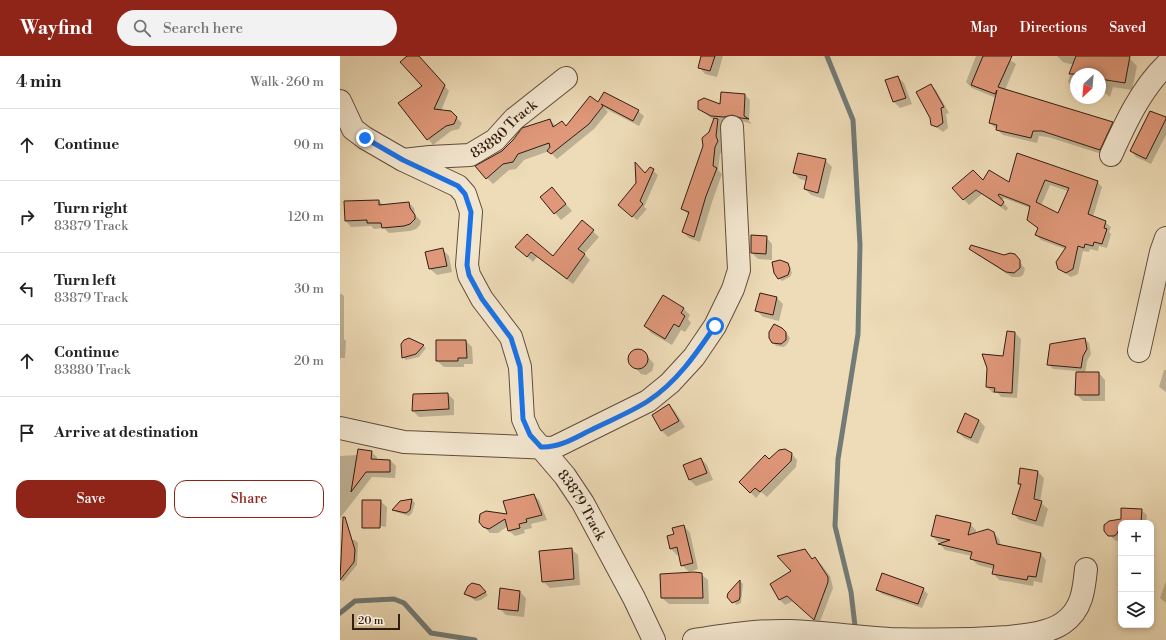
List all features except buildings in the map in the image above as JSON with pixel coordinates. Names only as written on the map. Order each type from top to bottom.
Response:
[{"type":"street","points":[[1111,155],[1128,118],[1156,76],[1166,65]]},
{"type":"street","name":"83880 Track","points":[[403,160],[430,157],[470,156],[495,140],[514,119],[566,78]]},
{"type":"street","points":[[340,101],[353,128],[365,138],[403,160]]},
{"type":"street","points":[[340,428],[404,442],[553,448],[568,442],[648,401],[670,383],[694,357],[715,326],[733,289],[739,270],[732,127]]},
{"type":"street","name":"83879 Track","points":[[403,160],[458,186],[465,194],[471,212],[467,265],[469,275],[482,299],[511,338],[520,367],[523,419],[530,435],[565,476],[583,503],[654,640]]},
{"type":"street","points":[[1139,351],[1159,259],[1166,238]]},
{"type":"street","points":[[694,640],[763,631],[791,631],[892,639],[982,639],[1028,634],[1056,627],[1070,616],[1079,604],[1084,592],[1086,569]]},
{"type":"waterway","points":[[827,56],[853,120],[860,245],[858,334],[838,459],[835,526],[851,592],[855,626]]},
{"type":"waterway","points":[[340,613],[355,601],[394,599],[404,603],[431,633],[475,640]]},
{"type":"route","points":[[365,138],[403,160],[458,186],[465,194],[469,202],[471,212],[467,265],[469,275],[482,299],[511,338],[520,367],[523,419],[530,435],[541,447],[553,448],[568,442],[648,401],[670,383],[694,357],[715,326]]}]
